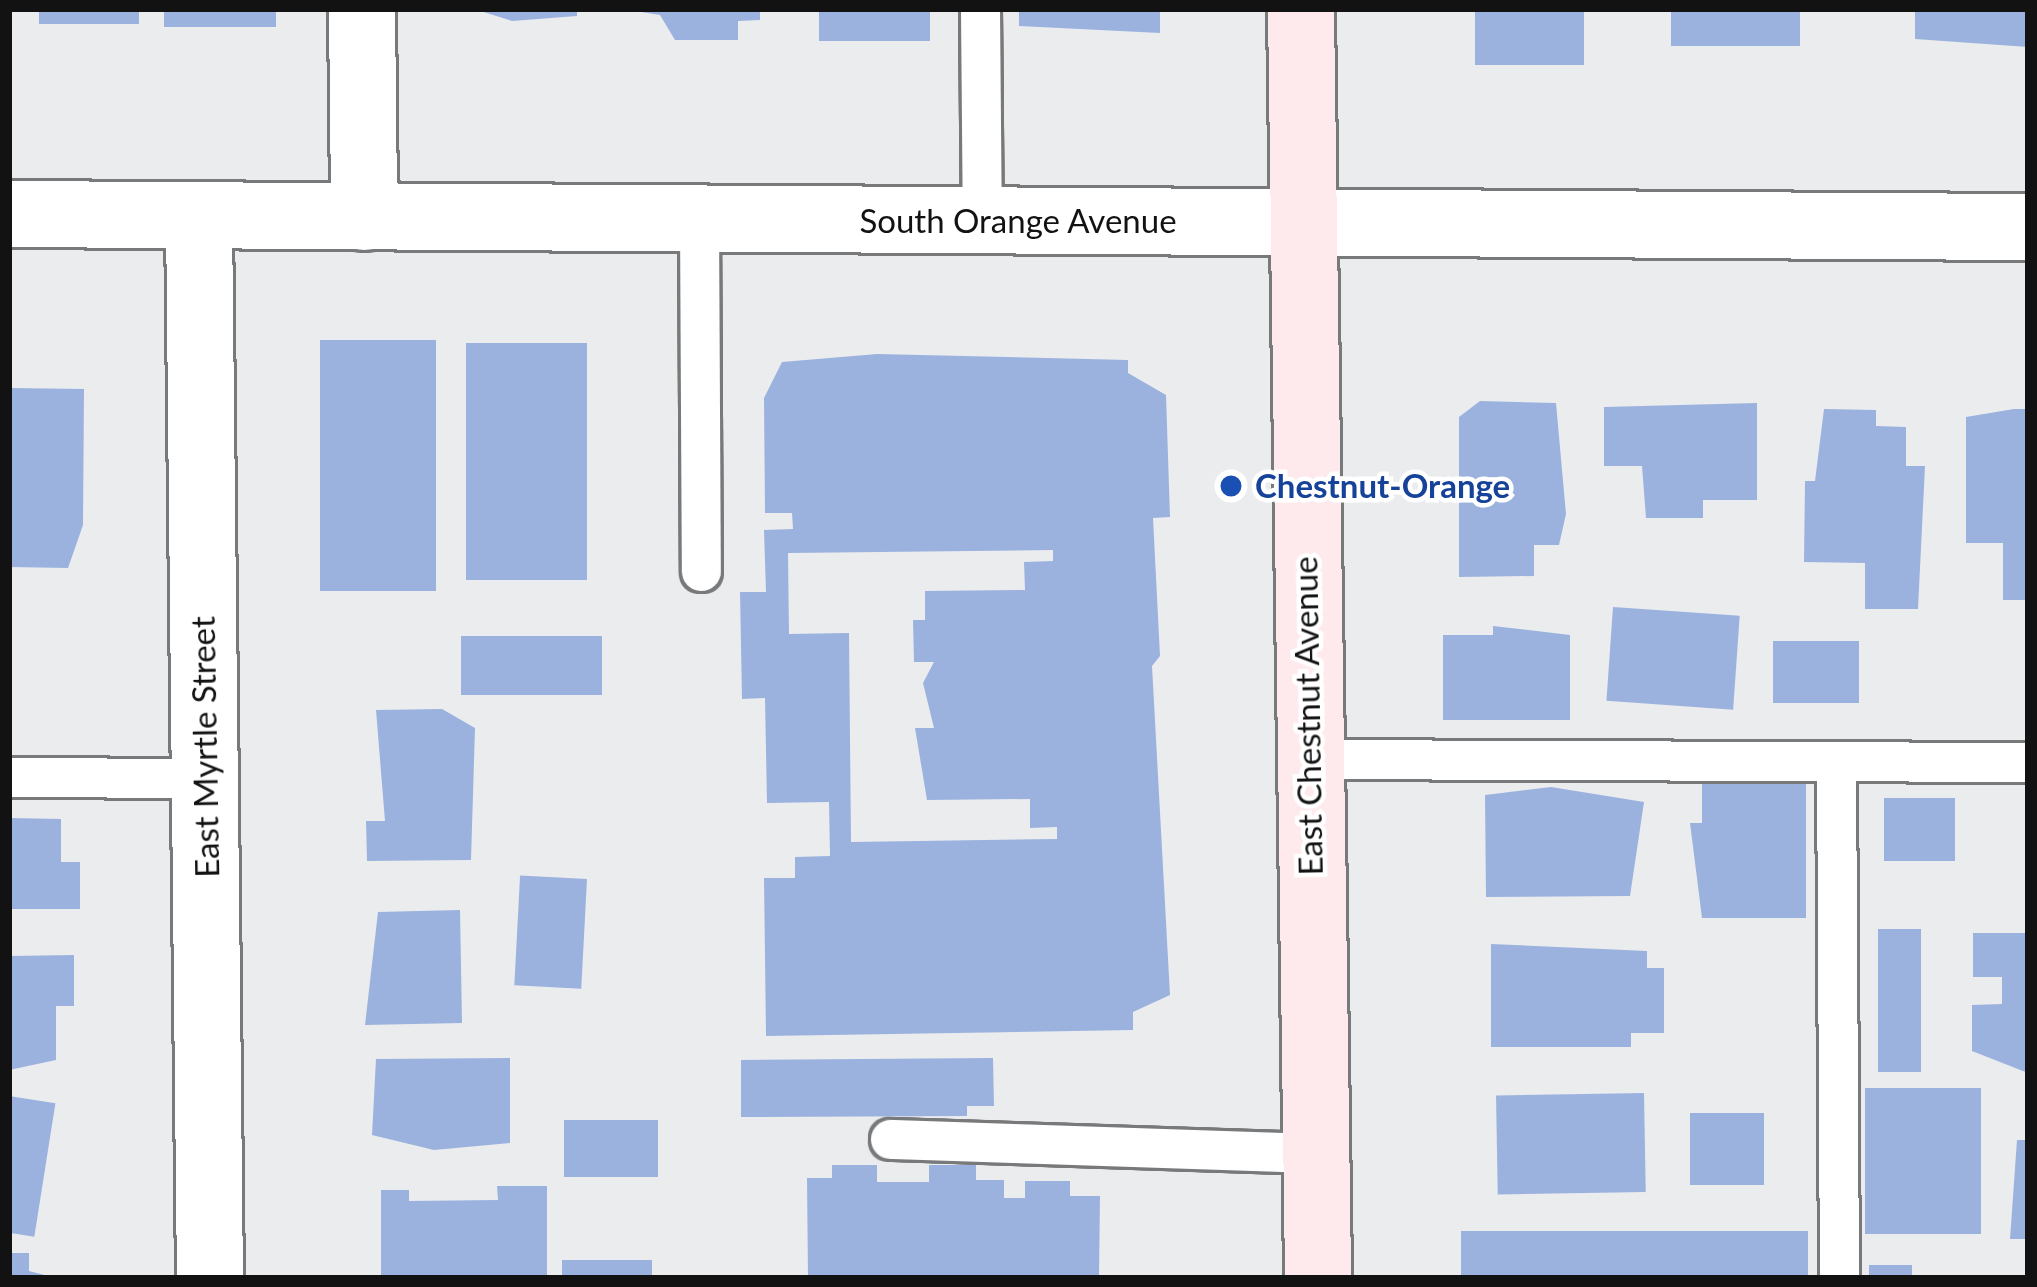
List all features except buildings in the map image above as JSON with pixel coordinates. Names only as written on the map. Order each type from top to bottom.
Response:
[{"type":"street","points":[[362,9],[364,217]]},
{"type":"street","name":"East Chestnut Avenue","points":[[1300,9],[1318,1278]]},
{"type":"street","name":"South Orange Avenue","points":[[9,214],[2028,227]]},
{"type":"street","name":"East Myrtle Street","points":[[200,215],[210,1278]]},
{"type":"lane","points":[[980,9],[982,221]]},
{"type":"lane","points":[[699,219],[701,571]]},
{"type":"lane","points":[[1309,759],[2028,762]]},
{"type":"lane","points":[[1836,761],[1839,1278]]},
{"type":"lane","points":[[9,777],[205,778]]},
{"type":"lane","points":[[890,1139],[1316,1153]]},
{"type":"place","name":"Chestnut-Orange","points":[[1231,486]]}]
